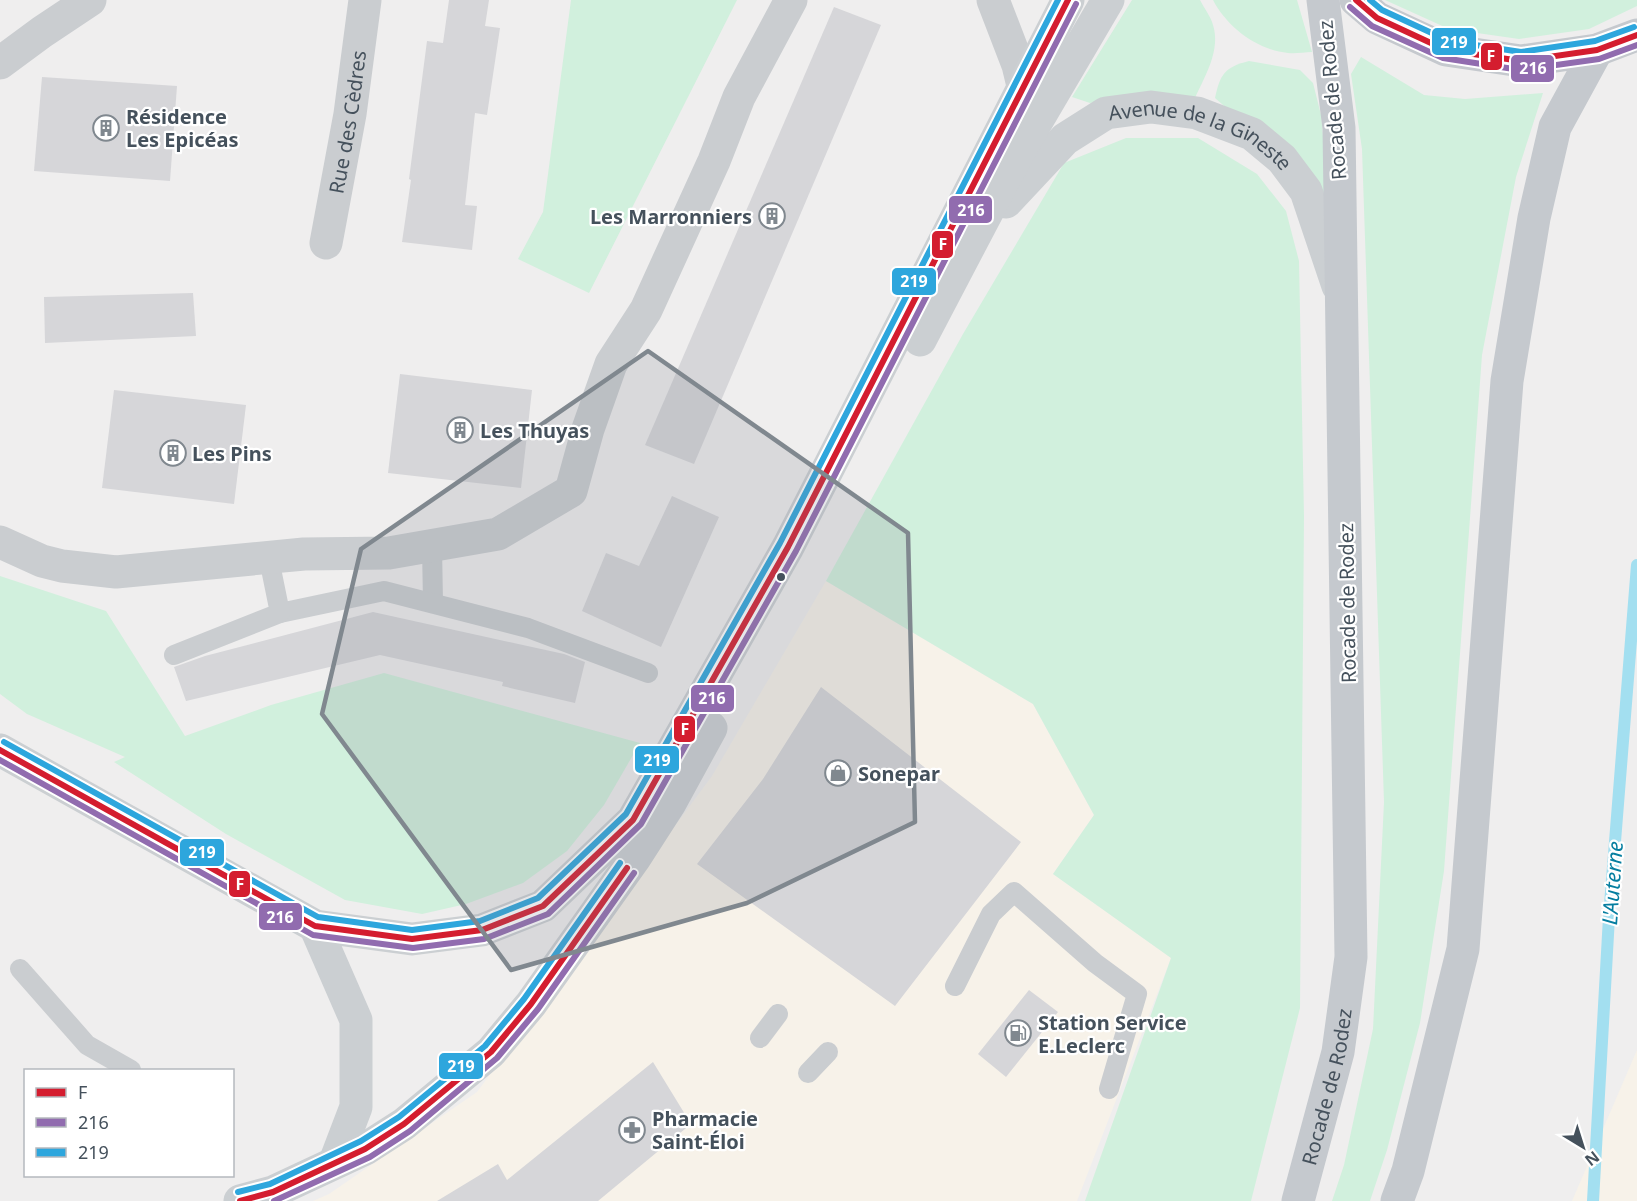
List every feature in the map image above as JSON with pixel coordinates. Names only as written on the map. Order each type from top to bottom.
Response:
[{"type":"main road","points":[[0,750],[315,926],[412,939],[482,930],[543,906],[633,820],[788,547],[1024,90],[1068,0]]},
{"type":"main road","name":"Avenue de la Gineste","points":[[240,1201],[273,1192],[365,1149],[404,1124],[491,1052],[531,1004],[670,804],[806,557],[1017,155],[1108,0]]},
{"type":"main road","name":"Rocade de Rodez","points":[[1298,1201],[1338,1052],[1351,957],[1339,128],[1323,0]]},
{"type":"main road","points":[[1356,0],[1377,18],[1446,50],[1521,61],[1597,50],[1637,35]]},
{"type":"main road","points":[[1397,1201],[1408,1171],[1463,949],[1507,381],[1534,218],[1555,127],[1597,50]]},
{"type":"main road","name":"Avenue de la Gineste","points":[[976,234],[1065,139],[1106,113],[1151,107],[1197,113],[1252,134],[1281,159],[1306,190],[1343,299]]},
{"type":"main road","points":[[315,926],[356,1020],[356,1107],[335,1162]]},
{"type":"street","points":[[0,63],[90,0]]},
{"type":"street","name":"Rue des Cèdres","points":[[326,243],[350,114],[366,0]]},
{"type":"street","points":[[0,542],[42,561],[62,566],[116,572],[304,554],[389,554],[498,534],[571,491],[588,429],[610,364],[646,310],[714,161],[739,98],[791,0]]},
{"type":"street","points":[[993,0],[1018,65],[1024,90]]},
{"type":"lane","points":[[432,546],[433,603]]},
{"type":"lane","points":[[269,559],[280,613]]},
{"type":"lane","points":[[174,655],[280,613],[384,591],[528,628],[648,673]]},
{"type":"lane","points":[[955,986],[992,914],[1014,892],[1095,963],[1137,994],[1109,1089]]},
{"type":"lane","points":[[20,969],[87,1045],[129,1069]]},
{"type":"lane","points":[[760,1038],[778,1014]]},
{"type":"lane","points":[[808,1073],[828,1052]]},
{"type":"highlighted area","points":[[648,351],[908,533],[915,822],[747,903],[511,970],[322,714],[361,549]]},
{"type":"shaded area","points":[[826,581],[1033,704],[1094,815],[1053,874],[1171,958],[1077,1201],[313,1201],[329,1194],[477,1092],[712,776]]},
{"type":"shaded area","points":[[1637,1050],[1637,1201],[1572,1201]]},
{"type":"green space","points":[[571,0],[737,0],[589,293],[518,259],[543,212]]},
{"type":"green space","points":[[1132,0],[1200,0],[1212,22],[1215,44],[1211,63],[1195,98],[1124,97],[1090,103],[1072,97]]},
{"type":"green space","points":[[1213,0],[1297,0],[1312,52],[1276,51],[1254,42],[1226,19]]},
{"type":"green space","points":[[1385,0],[1637,0],[1637,6],[1589,29],[1519,39],[1449,29]]},
{"type":"green space","points":[[1361,57],[1424,95],[1465,99],[1543,93],[1516,177],[1482,355],[1444,871],[1420,1023],[1387,1150],[1370,1201],[1332,1201],[1344,1165],[1373,1029],[1384,802],[1362,149],[1351,74]]},
{"type":"green space","points":[[1249,61],[1300,70],[1313,83],[1321,115],[1328,189],[1324,193],[1215,98],[1219,83],[1225,73],[1234,66]]},
{"type":"green space","points":[[1126,138],[1198,138],[1257,174],[1286,211],[1299,261],[1304,516],[1300,1008],[1251,1201],[1085,1201],[1171,958],[1053,874],[1094,815],[1033,704],[826,581],[963,334],[1064,163]]},
{"type":"green space","points":[[0,576],[106,611],[185,736],[271,705],[384,673],[640,743],[604,805],[567,851],[523,883],[466,904],[422,914],[345,900],[226,834],[114,762],[125,757],[27,714],[0,694]]},
{"type":"building","points":[[449,0],[489,0],[485,26],[500,28],[487,115],[475,113],[465,205],[477,206],[472,250],[402,242],[427,41],[443,43]]},
{"type":"building","name":"Les Marronniers","points":[[834,7],[881,25],[694,464],[645,445]]},
{"type":"building","name":"Résidence Les Epicéas","points":[[42,77],[177,86],[170,181],[34,171]]},
{"type":"building","points":[[193,293],[196,336],[45,343],[44,297]]},
{"type":"building","name":"Les Thuyas","points":[[400,374],[532,390],[521,488],[388,473]]},
{"type":"building","name":"Les Pins","points":[[114,390],[246,405],[234,504],[102,488]]},
{"type":"building","points":[[672,496],[719,517],[661,647],[582,611],[606,553],[639,566]]},
{"type":"building","points":[[373,612],[564,654],[585,662],[575,703],[502,686],[503,682],[380,655],[186,701],[174,667],[205,656]]},
{"type":"building","points":[[821,687],[1021,842],[895,1006],[697,864],[763,779]]},
{"type":"building","name":"Station Service E.Leclerc","points":[[1029,990],[1058,1012],[1006,1077],[978,1054]]},
{"type":"building","points":[[653,1062],[691,1124],[598,1201],[437,1201],[498,1164],[507,1180]]},
{"type":"waterway","name":"L'Auterne","points":[[1593,1201],[1609,917],[1637,565]]},
{"type":"transit line","name":"219","points":[[4,742],[318,917],[412,930],[480,921],[538,898],[626,814],[780,543],[1058,0]]},
{"type":"transit line","name":"F","points":[[0,750],[315,926],[412,939],[482,930],[543,906],[633,820],[788,547],[1068,0]]},
{"type":"transit line","name":"F","points":[[1356,0],[1377,18],[1446,50],[1521,61],[1597,50],[1637,35]]},
{"type":"transit line","name":"219","points":[[1370,0],[1382,10],[1449,41],[1521,52],[1595,41],[1634,27]]},
{"type":"transit line","name":"216","points":[[0,760],[313,935],[413,948],[484,939],[548,914],[641,824],[796,551],[1076,4]]},
{"type":"transit line","name":"216","points":[[1350,7],[1372,26],[1443,58],[1520,70],[1599,59],[1637,45]]},
{"type":"transit line","name":"219","points":[[238,1192],[270,1184],[361,1141],[399,1117],[485,1046],[524,999],[620,863]]},
{"type":"transit line","name":"F","points":[[240,1201],[273,1192],[365,1149],[404,1124],[491,1052],[531,1004],[627,868]]},
{"type":"transit line","name":"216","points":[[274,1201],[370,1157],[410,1131],[497,1058],[538,1009],[634,873]]},
{"type":"place","name":"Résidence Les Epicéas","points":[[106,128]]},
{"type":"place","name":"Les Marronniers","points":[[772,216]]},
{"type":"place","name":"Les Thuyas","points":[[460,430]]},
{"type":"place","name":"Les Pins","points":[[173,453]]},
{"type":"place","name":"Sonepar","points":[[838,773]]},
{"type":"place","name":"Station Service E.Leclerc","points":[[1018,1033]]},
{"type":"place","name":"Pharmacie Saint-Éloi","points":[[632,1130]]}]
